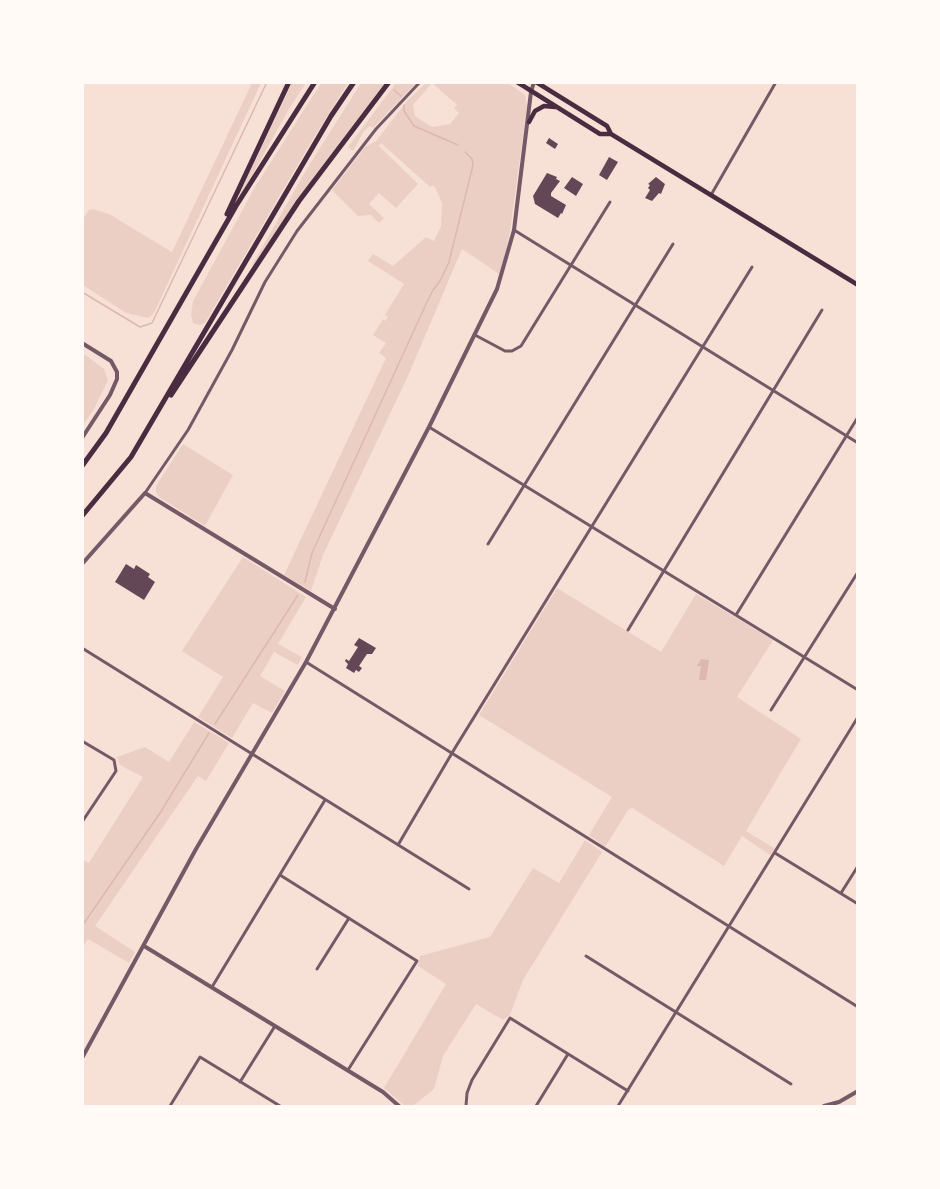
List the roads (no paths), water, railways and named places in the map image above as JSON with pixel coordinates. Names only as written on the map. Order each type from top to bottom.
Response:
[{"type":"highway","points":[[200,268],[289,82]]},
{"type":"highway","points":[[82,466],[106,433],[236,206],[315,82]]},
{"type":"highway","points":[[130,457],[331,116],[354,82]]},
{"type":"highway","points":[[82,516],[130,457],[299,201],[389,82]]},
{"type":"main road","points":[[517,82],[600,134],[611,134]]},
{"type":"main road","points":[[535,82],[607,126],[611,134],[858,285]]},
{"type":"main road","points":[[529,122],[535,111],[544,106],[556,107]]},
{"type":"street","points":[[82,564],[145,493],[188,429],[232,350],[265,282],[297,231],[376,129],[420,82]]},
{"type":"street","points":[[82,1058],[251,754],[335,609],[497,289],[514,230],[531,92],[535,82]]},
{"type":"street","points":[[711,196],[776,82]]},
{"type":"street","points":[[475,335],[505,351],[512,351],[521,346],[610,202]]},
{"type":"street","points":[[514,230],[858,443]]},
{"type":"street","points":[[488,544],[673,244]]},
{"type":"street","points":[[398,845],[753,267]]},
{"type":"street","points":[[628,630],[822,310]]},
{"type":"street","points":[[82,343],[111,361],[117,372],[117,379],[110,395],[82,438]]},
{"type":"street","points":[[736,615],[858,417]]},
{"type":"street","points":[[429,427],[858,690]]},
{"type":"street","points":[[145,493],[335,609]]},
{"type":"street","points":[[771,710],[858,572]]},
{"type":"street","points":[[82,648],[468,889]]},
{"type":"street","points":[[306,662],[858,1007]]},
{"type":"street","points":[[618,1107],[858,717]]},
{"type":"street","points":[[82,741],[114,760],[116,771],[82,822]]},
{"type":"street","points":[[212,987],[325,800]]},
{"type":"street","points":[[775,853],[858,904]]},
{"type":"street","points":[[841,894],[858,866]]},
{"type":"street","points":[[280,875],[417,961],[348,1070]]},
{"type":"street","points":[[317,969],[349,918]]},
{"type":"street","points":[[144,946],[383,1092],[399,1107]]},
{"type":"street","points":[[586,956],[791,1084]]},
{"type":"street","points":[[466,1107],[467,1093],[472,1080],[510,1018],[628,1090]]},
{"type":"street","points":[[240,1082],[275,1026]]},
{"type":"street","points":[[536,1107],[568,1054]]},
{"type":"street","points":[[170,1107],[200,1057],[280,1107]]},
{"type":"street","points":[[824,1107],[839,1102],[858,1091]]},
{"type":"waterway","points":[[82,292],[140,327],[152,323],[267,82]]},
{"type":"waterway","points":[[394,90],[401,96]]},
{"type":"waterway","points":[[404,105],[404,111],[414,126],[458,145]]},
{"type":"waterway","points":[[305,582],[312,553],[427,302],[449,262],[473,165],[472,159],[465,152]]},
{"type":"waterway","points":[[215,724],[298,595]]},
{"type":"waterway","points":[[82,926],[160,813],[209,733]]}]
